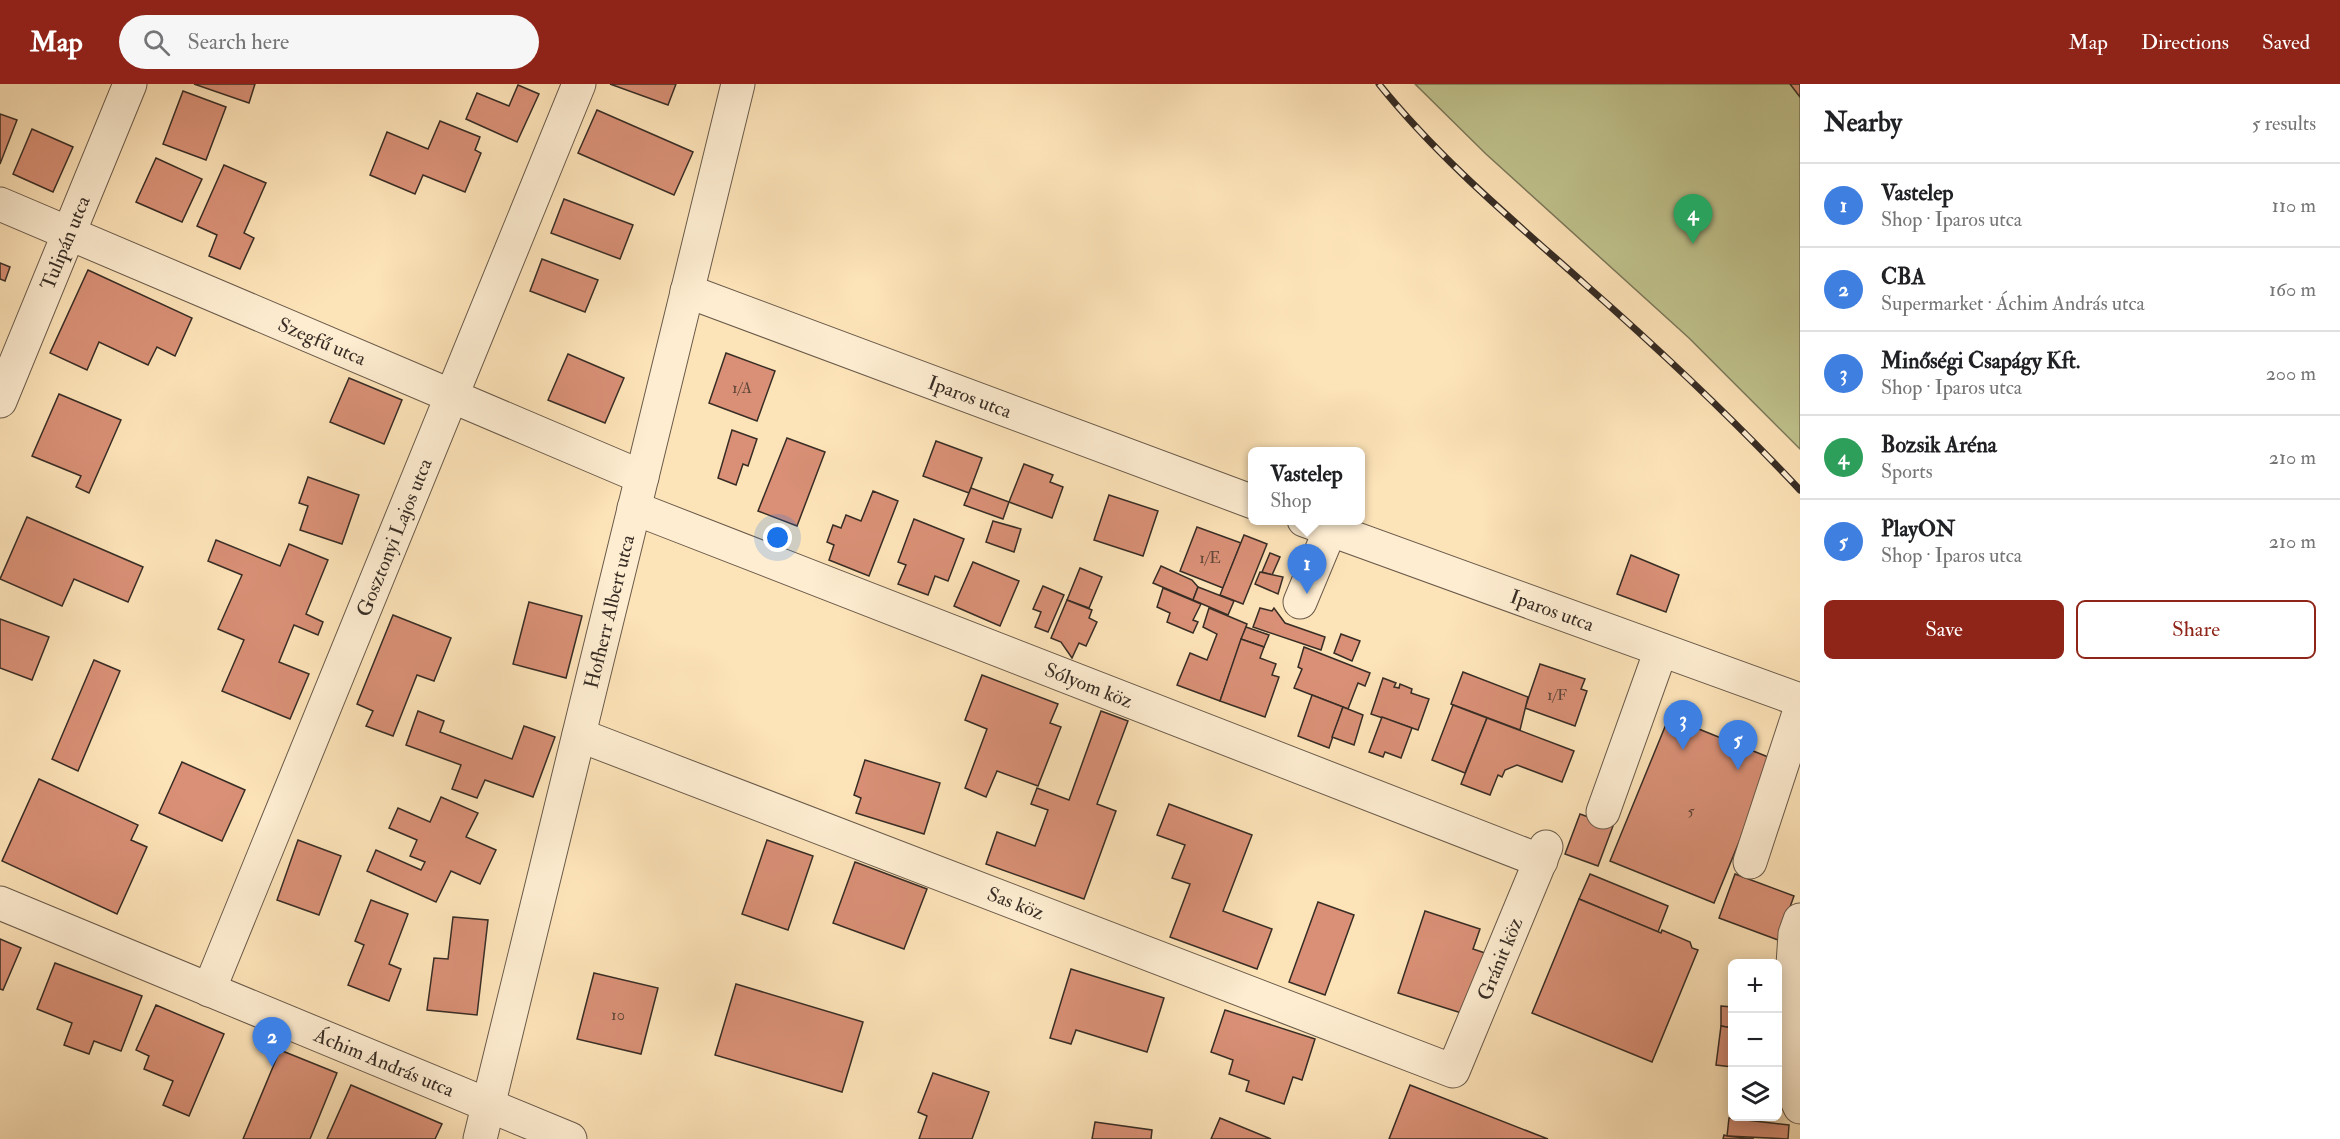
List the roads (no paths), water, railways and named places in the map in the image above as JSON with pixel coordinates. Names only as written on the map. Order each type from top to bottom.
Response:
[{"type":"street","name":"Tulipán utca","points":[[0,400],[70,235],[130,84]]},
{"type":"street","name":"Gosztonyi Lajos utca","points":[[209,990],[579,84]]},
{"type":"street","name":"Hofherr Albert utca","points":[[480,1139],[738,84]]},
{"type":"street","name":"Szegfű utca","points":[[0,204],[452,397],[638,493]]},
{"type":"street","name":"Iparos utca","points":[[687,291],[1248,500]]},
{"type":"street","name":"Sólyom köz","points":[[638,493],[1544,854]]},
{"type":"street","name":"Iparos utca","points":[[1317,525],[1800,700]]},
{"type":"street","points":[[1300,602],[1317,525]]},
{"type":"street","points":[[1603,812],[1661,650]]},
{"type":"street","points":[[1750,862],[1800,710]]},
{"type":"street","name":"Sas köz","points":[[579,735],[1454,1071]]},
{"type":"street","name":"Gránit köz","points":[[1454,1071],[1544,854]]},
{"type":"street","name":"Áchim András utca","points":[[0,903],[570,1139]]},
{"type":"street","points":[[1800,920],[1795,934],[1791,1011],[1791,1087],[1800,1107]]},
{"type":"railway","points":[[1379,84],[1402,112],[1452,164],[1669,360],[1800,490]]},
{"type":"place","name":"Bozsik Aréna","points":[[1693,244]]},
{"type":"place","name":"Vastelep","points":[[1307,594]]},
{"type":"place","name":"Minőségi Csapágy Kft.","points":[[1683,750]]},
{"type":"place","name":"PlayON","points":[[1738,770]]},
{"type":"place","name":"CBA","points":[[272,1067]]}]
